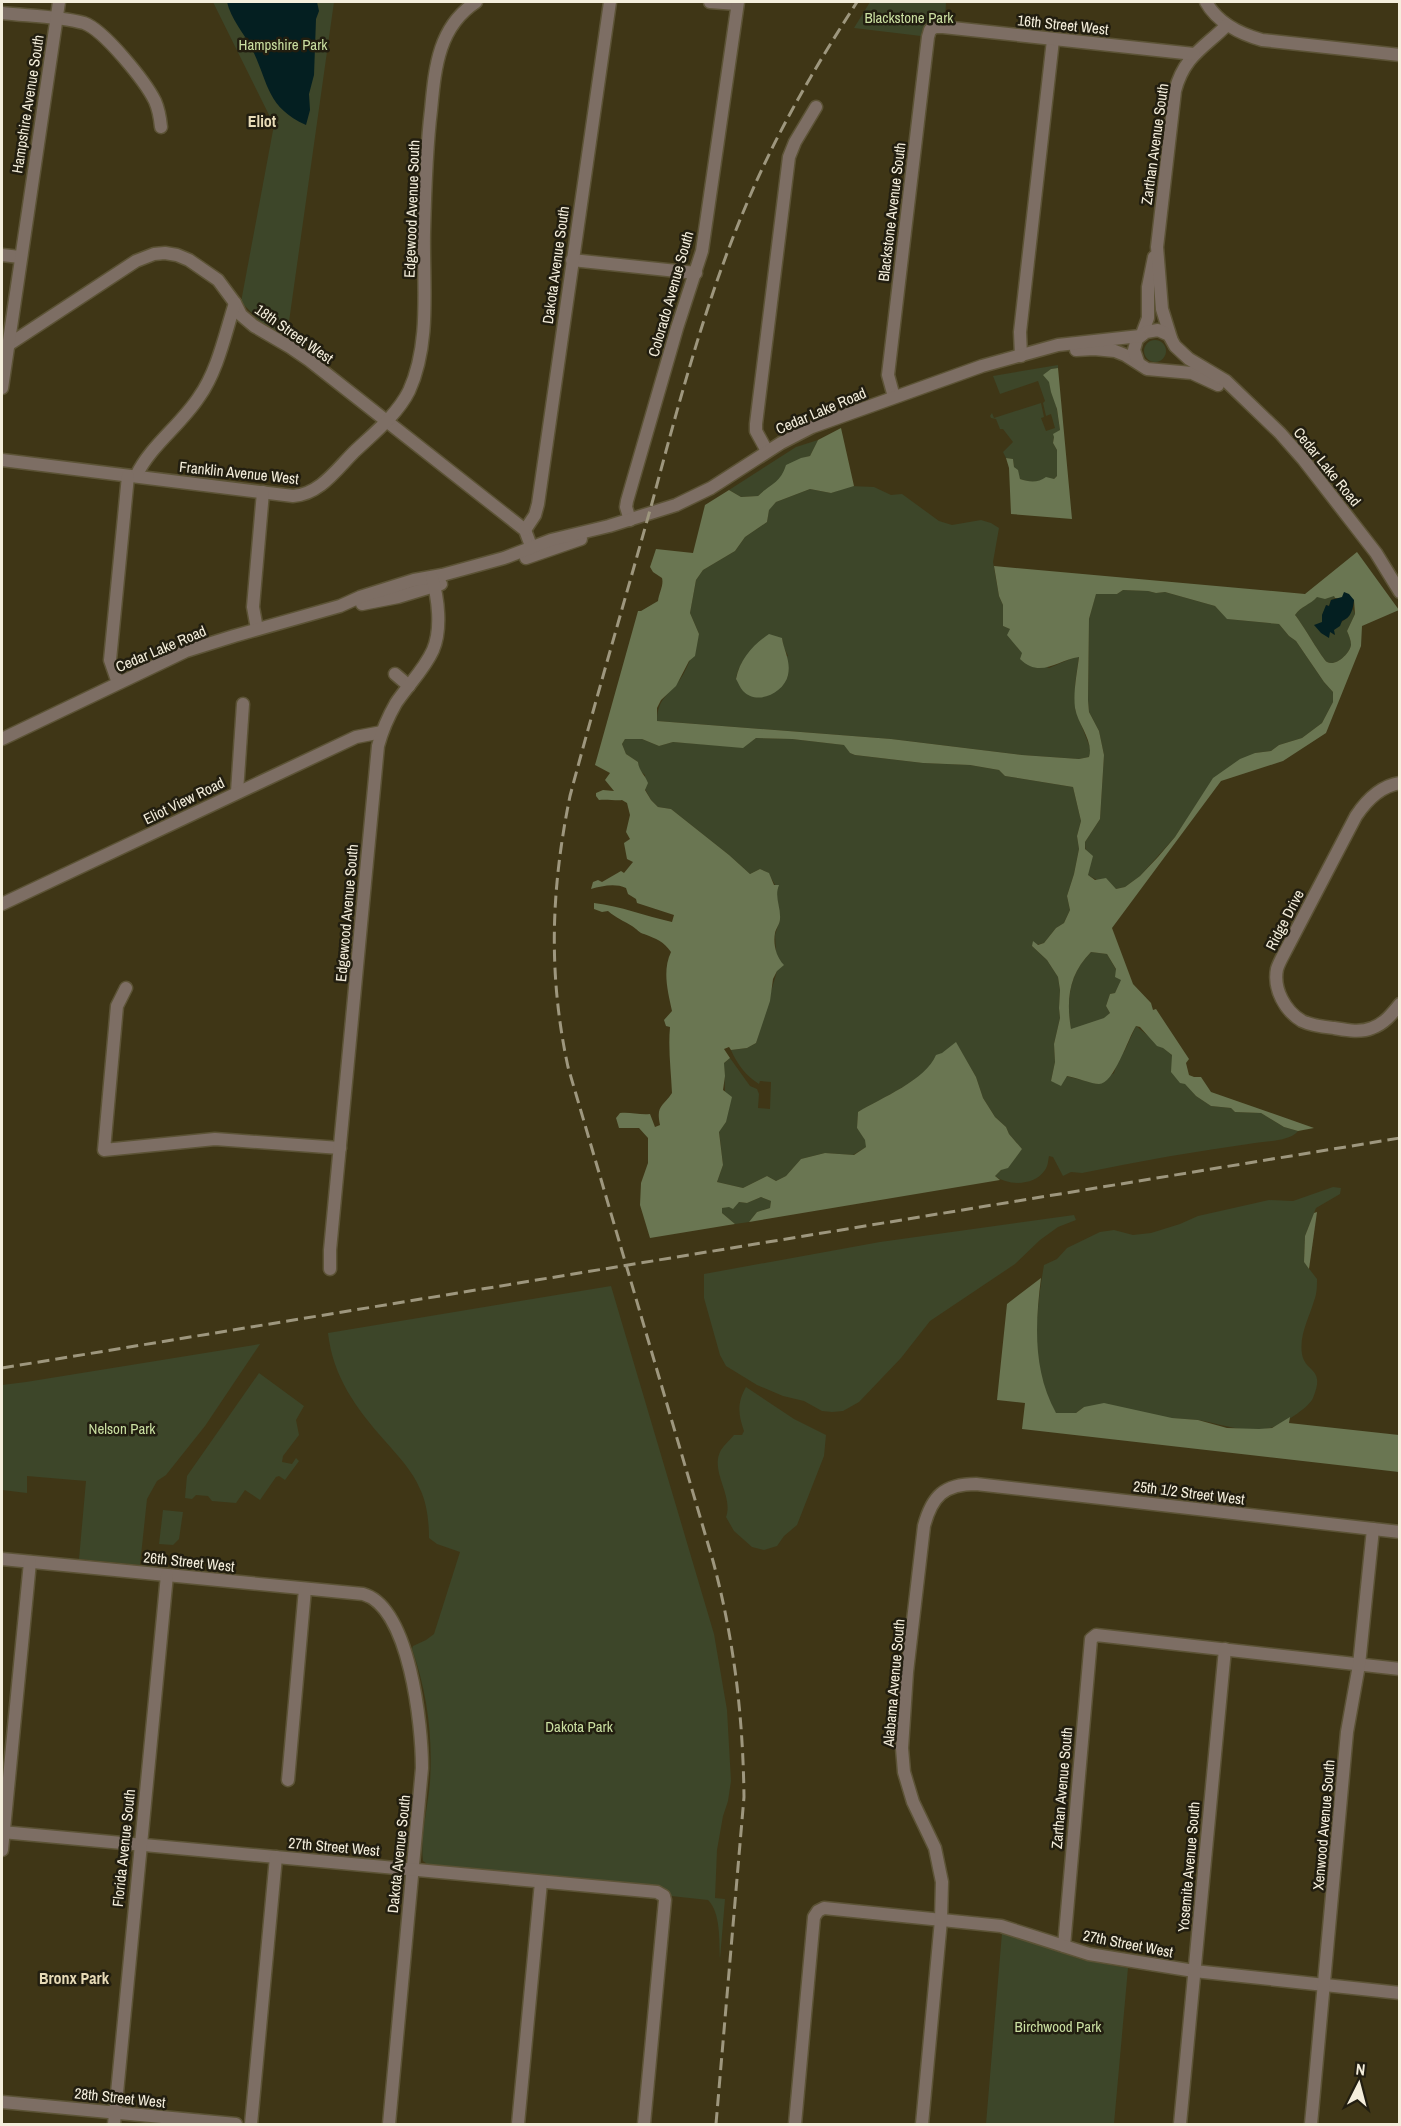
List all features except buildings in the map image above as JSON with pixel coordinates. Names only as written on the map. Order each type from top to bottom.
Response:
[{"type":"street","name":"Hampshire Avenue South","points":[[2,388],[59,2]]},
{"type":"street","name":"Edgewood Avenue South","points":[[386,421],[408,392],[416,371],[422,337],[426,175],[438,52],[456,18],[476,2]]},
{"type":"street","name":"Dakota Avenue South","points":[[525,530],[535,515],[538,504],[610,2]]},
{"type":"street","points":[[710,2],[738,3]]},
{"type":"street","points":[[1206,2],[1227,25],[1242,34],[1262,40],[1400,55]]},
{"type":"street","name":"Colorado Avenue South","points":[[630,520],[626,507],[627,501],[677,328],[696,273],[705,229],[738,3]]},
{"type":"street","points":[[2,13],[56,19],[84,24],[96,29],[148,89],[160,113],[161,127]]},
{"type":"street","name":"Zarthan Avenue South","points":[[1141,335],[1148,318],[1148,287],[1157,247],[1175,91],[1183,68],[1194,54],[1227,25]]},
{"type":"street","name":"16th Street West","points":[[930,30],[943,27],[1194,54]]},
{"type":"street","name":"Blackstone Avenue South","points":[[894,397],[888,375],[930,30]]},
{"type":"street","points":[[1021,356],[1020,332],[1053,40]]},
{"type":"street","points":[[767,452],[756,431],[756,424],[789,157],[795,142],[816,107]]},
{"type":"street","name":"Zarthan Avenue South","points":[[1157,247],[1162,309],[1173,342]]},
{"type":"street","name":"18th Street West","points":[[8,345],[136,261],[154,254],[177,255],[189,260],[218,280],[242,315],[254,326],[300,354],[386,421]]},
{"type":"street","points":[[2,255],[21,257]]},
{"type":"street","points":[[572,260],[696,273]]},
{"type":"street","points":[[118,683],[110,660],[132,476],[189,410],[207,384],[235,303]]},
{"type":"street","name":"Cedar Lake Road","points":[[2,739],[186,651],[340,606],[360,597],[414,580],[434,581],[504,558],[596,534],[609,526],[676,505],[694,497],[794,436],[821,423],[982,366],[1045,348],[1141,335],[1150,330],[1166,333],[1195,363],[1226,381],[1280,433],[1304,459],[1376,553],[1400,579]]},
{"type":"street","points":[[1138,362],[1134,350],[1141,335]]},
{"type":"street","points":[[1157,370],[1163,369],[1171,362],[1175,352],[1173,342]]},
{"type":"street","name":"Cedar Lake Road","points":[[1021,356],[1094,349],[1120,352],[1147,369],[1182,371],[1204,377],[1250,405]]},
{"type":"street","points":[[386,421],[525,530],[533,551]]},
{"type":"street","name":"Franklin Avenue West","points":[[2,460],[293,496],[303,495],[314,491],[386,421]]},
{"type":"street","points":[[257,629],[253,608],[262,492]]},
{"type":"street","name":"Cedar Lake Road","points":[[1376,553],[1400,592]]},
{"type":"street","name":"Edgewood Avenue South","points":[[330,1269],[378,746],[396,703],[422,672],[434,648],[437,594],[434,581]]},
{"type":"street","points":[[395,674],[409,686]]},
{"type":"street","points":[[237,792],[243,704]]},
{"type":"street","name":"Eliot View Road","points":[[2,904],[356,737],[382,732]]},
{"type":"street","name":"Ridge Drive","points":[[1400,783],[1391,784],[1375,794],[1356,816],[1287,948],[1278,967],[1276,979],[1278,990],[1288,1010],[1302,1021],[1315,1026],[1358,1031],[1371,1029],[1383,1022],[1400,1004]]},
{"type":"street","points":[[126,988],[117,1006],[104,1150],[215,1139],[340,1148]]},
{"type":"street","name":"25th 1/2 Street West","points":[[976,1484],[1400,1532]]},
{"type":"street","name":"Alabama Avenue South","points":[[922,2124],[941,1920],[942,1882],[935,1848],[913,1802],[904,1772],[902,1730],[927,1513],[941,1493],[958,1485],[976,1484]]},
{"type":"street","name":"Xenwood Avenue South","points":[[1311,2124],[1347,1732],[1359,1665],[1373,1529]]},
{"type":"street","name":"26th Street West","points":[[2,1559],[363,1594],[372,1597]]},
{"type":"street","points":[[2,1850],[30,1562]]},
{"type":"street","name":"Florida Avenue South","points":[[114,2119],[167,1575]]},
{"type":"street","points":[[288,1780],[305,1589]]},
{"type":"street","name":"Dakota Avenue South","points":[[372,1597],[382,1605],[402,1645],[417,1701],[422,1742],[422,1768],[389,2124]]},
{"type":"street","name":"Zarthan Avenue South","points":[[1064,1946],[1091,1639],[1096,1635],[1225,1649]]},
{"type":"street","points":[[1225,1649],[1400,1669]]},
{"type":"street","name":"Yosemite Avenue South","points":[[1180,2124],[1225,1649]]},
{"type":"street","name":"27th Street West","points":[[2,1832],[657,1892],[664,1896],[665,1900],[644,2124]]},
{"type":"street","points":[[251,2124],[276,1857]]},
{"type":"street","points":[[518,2124],[541,1882]]},
{"type":"street","name":"27th Street West","points":[[795,2124],[814,1917],[824,1908],[1001,1926],[1089,1954],[1194,1971],[1400,1993]]},
{"type":"street","name":"28th Street West","points":[[2,2102],[114,2119],[236,2124]]},
{"type":"green space","name":"Hampshire Park","points":[[213,2],[334,2],[287,336],[261,322],[241,302],[274,125]]},
{"type":"green space","name":"Blackstone Park","points":[[870,2],[946,2],[945,21],[928,23],[921,36],[854,28]]},
{"type":"green space","points":[[1155,340],[1163,343],[1166,351],[1163,359],[1155,362],[1147,359],[1144,351],[1147,343]]},
{"type":"green space","points":[[1058,365],[1058,368],[1051,369],[1050,376],[1060,430],[1054,437],[1053,443],[1057,450],[1057,476],[1054,479],[1031,483],[1020,479],[1013,459],[1006,458],[1003,452],[1013,442],[1003,429],[1000,429],[996,419],[991,418],[990,416],[992,413],[994,418],[1041,403],[1044,417],[1041,418],[1046,431],[1055,428],[1051,414],[1046,416],[1043,403],[1045,401],[1038,381],[1000,394],[993,376]]},
{"type":"green space","points":[[1058,368],[1072,519],[1011,514],[1009,468],[1006,458],[1013,459],[1020,479],[1033,481],[1046,477],[1054,479],[1057,476],[1057,450],[1053,443],[1053,434],[1060,430],[1049,382],[1043,375],[1051,369]]},
{"type":"green space","points":[[841,428],[854,486],[831,493],[810,489],[776,502],[769,510],[767,522],[745,537],[735,551],[703,570],[696,580],[690,613],[699,634],[695,656],[689,661],[676,686],[661,700],[657,708],[657,721],[891,739],[1022,755],[1079,759],[1089,757],[1088,739],[1075,708],[1079,657],[1042,668],[1027,665],[1020,659],[1022,653],[1007,635],[1010,629],[1003,626],[1003,605],[999,596],[994,566],[1305,594],[1357,552],[1399,610],[1362,626],[1361,646],[1326,733],[1283,761],[1221,781],[1112,928],[1133,984],[1151,1003],[1153,1010],[1156,1009],[1189,1059],[1186,1063],[1189,1075],[1201,1077],[1211,1092],[1314,1128],[1298,1131],[1284,1127],[1261,1113],[1235,1112],[1231,1108],[1211,1106],[1196,1096],[1185,1084],[1180,1083],[1171,1072],[1172,1055],[1157,1046],[1140,1027],[1136,1026],[1115,1069],[1105,1082],[1096,1084],[1067,1076],[1061,1086],[1051,1081],[1055,1062],[1054,1044],[1060,1018],[1060,990],[1058,977],[1047,960],[1032,946],[1033,941],[1038,945],[1044,943],[1056,928],[1064,923],[1070,910],[1067,896],[1079,849],[1077,836],[1081,821],[1073,787],[1005,776],[999,770],[970,765],[923,763],[855,755],[850,753],[844,745],[792,739],[756,738],[743,748],[673,742],[659,746],[642,739],[625,739],[622,744],[626,754],[638,762],[648,783],[645,790],[658,807],[671,809],[750,874],[760,869],[769,873],[774,885],[779,885],[777,894],[780,919],[774,942],[777,954],[784,965],[773,979],[770,1001],[756,1043],[747,1048],[724,1049],[730,1058],[724,1063],[723,1090],[732,1097],[726,1122],[719,1132],[723,1165],[717,1182],[743,1188],[767,1176],[776,1181],[786,1176],[801,1159],[825,1153],[854,1155],[866,1147],[865,1140],[857,1128],[858,1112],[913,1080],[931,1064],[936,1055],[956,1042],[976,1077],[983,1098],[995,1117],[1006,1127],[1022,1149],[1008,1168],[1001,1170],[995,1176],[1000,1180],[749,1222],[757,1212],[770,1208],[771,1201],[761,1197],[747,1203],[739,1202],[733,1209],[722,1208],[722,1213],[735,1224],[650,1238],[640,1205],[641,1183],[648,1163],[648,1138],[639,1128],[619,1128],[616,1118],[620,1113],[650,1114],[655,1127],[660,1125],[659,1110],[672,1093],[670,1027],[666,1026],[664,1020],[672,1011],[666,974],[671,952],[659,941],[641,933],[608,911],[602,912],[594,909],[594,903],[614,906],[672,922],[674,915],[637,903],[636,899],[622,886],[591,889],[593,882],[598,880],[602,882],[621,871],[624,873],[633,862],[627,859],[624,843],[630,839],[626,832],[630,815],[627,803],[622,800],[599,800],[596,793],[603,790],[614,791],[605,780],[610,773],[595,765],[638,611],[658,601],[662,578],[650,567],[656,549],[693,553],[705,505],[729,490],[741,497],[758,496],[778,480],[786,465],[810,456],[818,440]],"holes":[[[1123,590],[1165,592],[1215,606],[1227,619],[1279,624],[1296,641],[1333,692],[1333,702],[1322,723],[1302,738],[1279,745],[1271,751],[1255,753],[1240,759],[1213,778],[1175,837],[1158,857],[1140,876],[1125,887],[1116,889],[1106,878],[1095,880],[1088,875],[1093,856],[1085,849],[1085,842],[1100,819],[1104,755],[1099,731],[1089,712],[1089,619],[1096,594],[1117,594]],[[1334,596],[1354,600],[1355,614],[1347,631],[1351,641],[1350,648],[1342,658],[1331,663],[1325,660],[1295,615],[1317,597],[1325,599]],[[1091,952],[1107,954],[1116,969],[1115,977],[1121,980],[1115,993],[1110,994],[1106,1006],[1110,1013],[1104,1018],[1071,1029],[1069,997],[1074,978]]]},
{"type":"green space","points":[[818,440],[810,456],[795,464],[775,485],[758,496],[741,497],[729,490],[796,447]]},
{"type":"green space","points":[[850,486],[874,487],[891,495],[902,494],[939,521],[952,525],[981,520],[999,528],[993,562],[999,596],[1003,605],[1003,626],[1011,629],[1015,644],[1024,654],[1049,668],[1079,656],[1075,685],[1075,709],[1091,750],[1089,757],[1079,759],[1022,755],[891,739],[657,721],[660,705],[685,671],[699,634],[690,613],[696,580],[703,570],[735,551],[745,537],[767,522],[769,509],[776,502],[810,489],[831,493]],"holes":[[[782,638],[788,656],[736,679],[742,663],[759,649]]]},
{"type":"green space","points":[[1123,590],[1165,592],[1215,606],[1228,619],[1279,624],[1296,641],[1333,692],[1333,702],[1322,723],[1302,738],[1279,745],[1271,751],[1255,753],[1204,793],[1175,837],[1140,876],[1125,887],[1116,889],[1087,875],[1085,842],[1100,819],[1104,755],[1099,731],[1089,712],[1089,619],[1096,593],[1117,594]]},
{"type":"green space","points":[[1334,595],[1335,598],[1331,600],[1329,606],[1327,605],[1322,615],[1322,622],[1334,635],[1334,630],[1353,609],[1355,614],[1347,631],[1351,641],[1350,648],[1342,658],[1331,663],[1325,660],[1295,615],[1317,596]]},
{"type":"green space","points":[[769,634],[782,638],[788,661],[788,675],[776,692],[755,697],[743,691],[736,679],[748,653]]},
{"type":"green space","points":[[756,738],[792,739],[845,745],[850,753],[855,755],[923,763],[970,765],[999,770],[1005,776],[1073,787],[1081,821],[1077,836],[1079,849],[1067,896],[1070,910],[1064,923],[1056,928],[1044,943],[1032,946],[1047,960],[1058,977],[1060,990],[1060,1018],[1054,1044],[1055,1062],[1051,1081],[1066,1076],[1098,1084],[1114,1073],[1119,1057],[1124,1052],[1136,1026],[1172,1055],[1185,1083],[1196,1096],[1211,1106],[1231,1108],[1235,1112],[1261,1113],[1284,1127],[1298,1131],[1290,1137],[1278,1140],[1082,1173],[1071,1172],[1063,1176],[1053,1157],[1049,1156],[1046,1168],[1035,1179],[1021,1183],[1007,1182],[995,1176],[1022,1149],[1006,1127],[995,1117],[983,1098],[976,1077],[956,1043],[915,1079],[858,1112],[857,1128],[866,1140],[866,1147],[853,1155],[825,1153],[801,1159],[786,1176],[776,1181],[767,1176],[743,1188],[717,1182],[723,1165],[719,1131],[726,1122],[724,1063],[730,1058],[750,1086],[757,1089],[758,1108],[770,1109],[771,1082],[760,1081],[759,1084],[754,1081],[742,1069],[731,1050],[747,1048],[756,1043],[777,971],[775,935],[780,919],[777,888],[768,873],[760,869],[750,874],[671,809],[658,807],[645,789],[645,775],[639,770],[638,762],[626,754],[622,744],[625,739],[642,739],[659,746],[673,742],[743,747]]},
{"type":"green space","points":[[1091,952],[1107,954],[1122,980],[1115,993],[1110,994],[1106,1006],[1110,1013],[1105,1018],[1071,1030],[1069,997],[1071,988],[1078,969]]},
{"type":"green space","points":[[1333,1187],[1341,1188],[1340,1194],[1316,1208],[1305,1236],[1304,1262],[1317,1279],[1317,1284],[1301,1347],[1304,1360],[1316,1375],[1317,1381],[1313,1398],[1300,1411],[1275,1427],[1261,1430],[1084,1407],[1076,1413],[1055,1413],[1041,1377],[1038,1358],[1038,1303],[1044,1265],[1057,1259],[1067,1248],[1100,1232],[1114,1230],[1133,1235],[1151,1233],[1198,1216],[1269,1200],[1293,1201]]},
{"type":"green space","points":[[761,1197],[771,1201],[770,1208],[757,1212],[749,1222],[735,1224],[722,1213],[722,1208],[739,1202],[747,1203]]},
{"type":"green space","points":[[1317,1212],[1309,1269],[1304,1262],[1305,1236],[1314,1213]]},
{"type":"green space","points":[[1074,1215],[1076,1220],[1058,1227],[1040,1240],[1015,1264],[930,1321],[901,1358],[859,1402],[843,1411],[822,1411],[804,1401],[783,1396],[757,1385],[726,1366],[720,1355],[704,1298],[704,1274],[880,1242]]},
{"type":"green space","points":[[1041,1278],[1038,1347],[1043,1381],[1056,1413],[1076,1413],[1084,1407],[1104,1403],[1172,1418],[1198,1420],[1227,1428],[1272,1428],[1290,1417],[1289,1423],[1399,1435],[1399,1472],[1022,1429],[1025,1403],[997,1400],[1007,1304]]},
{"type":"green space","name":"Dakota Park","points":[[611,1286],[714,1634],[727,1710],[731,1781],[717,1850],[715,1898],[725,1899],[720,1959],[717,1920],[708,1900],[671,1896],[664,1888],[657,1886],[427,1864],[423,1861],[423,1832],[430,1782],[431,1748],[422,1681],[412,1649],[413,1646],[434,1634],[460,1552],[437,1544],[429,1538],[426,1506],[417,1482],[348,1391],[335,1364],[328,1333]]},
{"type":"green space","name":"Nelson Park","points":[[260,1344],[205,1426],[166,1475],[157,1481],[147,1499],[140,1565],[79,1559],[86,1481],[27,1476],[27,1493],[2,1490],[2,1385]]},
{"type":"green space","points":[[259,1373],[304,1406],[296,1420],[299,1435],[283,1456],[282,1462],[292,1464],[296,1458],[299,1461],[285,1480],[279,1476],[276,1477],[260,1500],[245,1490],[236,1503],[212,1501],[208,1496],[196,1495],[192,1499],[185,1498],[187,1476]]},
{"type":"green space","points":[[746,1387],[794,1419],[826,1435],[824,1456],[797,1525],[784,1536],[777,1546],[764,1550],[752,1547],[734,1531],[726,1517],[727,1500],[718,1466],[722,1448],[734,1435],[742,1435],[744,1431],[739,1409]]},
{"type":"green space","points":[[163,1510],[183,1512],[179,1539],[173,1545],[159,1544]]},
{"type":"green space","name":"Birchwood Park","points":[[1002,1933],[1083,1960],[1128,1968],[1114,2124],[986,2124]]},
{"type":"water","points":[[227,2],[317,2],[319,11],[316,19],[314,75],[309,94],[310,110],[306,125],[293,118],[275,101],[251,47],[234,20]]},
{"type":"water","points":[[1344,592],[1354,600],[1352,610],[1348,618],[1334,630],[1335,635],[1330,632],[1329,638],[1314,625],[1322,622],[1326,605],[1329,606],[1331,600],[1342,597]]},
{"type":"railway","points":[[716,2124],[744,1797],[742,1737],[736,1678],[727,1619],[713,1561],[568,1067],[557,998],[554,932],[556,898],[570,796],[707,309],[735,233],[773,146],[813,73],[857,2]]},
{"type":"railway","points":[[2,1368],[1400,1138]]},
{"type":"district","name":"Eliot","points":[[262,121]]},
{"type":"district","name":"Bronx Park","points":[[74,1978]]}]
